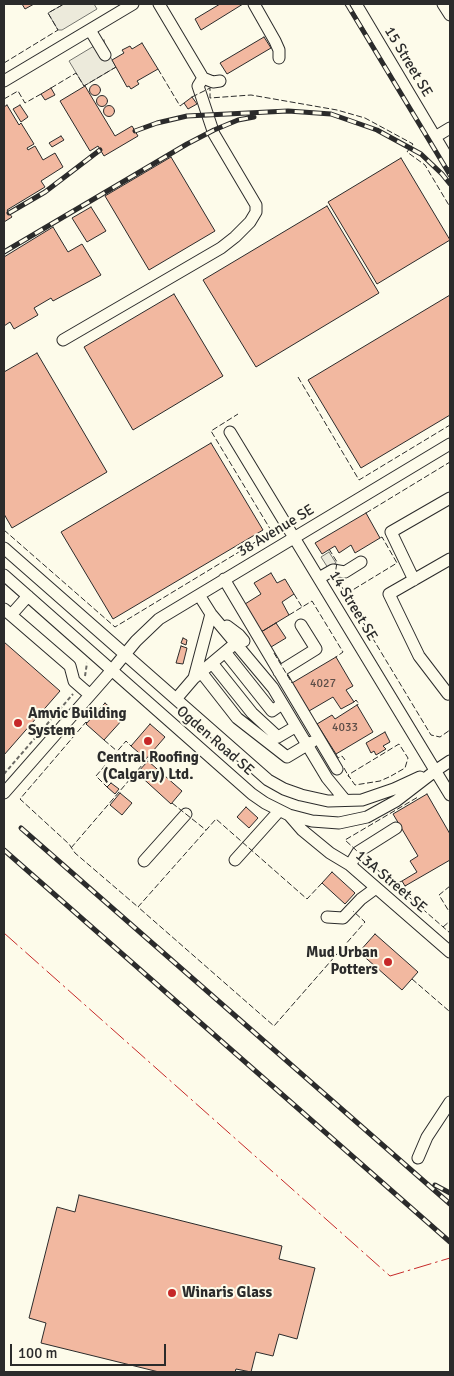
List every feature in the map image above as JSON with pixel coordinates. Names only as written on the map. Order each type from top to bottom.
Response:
[{"type":"street","points":[[4,81],[133,4]]},
{"type":"street","points":[[159,4],[203,78],[213,82],[220,82]]},
{"type":"street","points":[[254,4],[275,41],[279,50],[279,58]]},
{"type":"street","name":"15 Street SE","points":[[356,4],[450,162]]},
{"type":"street","points":[[443,4],[450,15]]},
{"type":"street","points":[[90,30],[105,55]]},
{"type":"street","points":[[63,340],[221,248],[250,222],[256,212],[256,205],[214,134],[198,86],[203,78]]},
{"type":"street","points":[[435,137],[450,128]]},
{"type":"street","name":"14 Street SE","points":[[230,432],[450,796]]},
{"type":"street","name":"38 Avenue SE","points":[[4,793],[147,629],[159,619],[450,444]]},
{"type":"street","points":[[414,580],[391,532],[450,498]]},
{"type":"street","name":"Ogden Road SE","points":[[4,548],[268,780],[284,789],[328,801],[362,800],[394,789],[435,771]]},
{"type":"street","points":[[450,559],[389,594],[419,656],[448,694],[450,693]]},
{"type":"street","points":[[319,578],[333,570],[345,572],[361,562]]},
{"type":"street","name":"Ogden Road SE","points":[[4,575],[252,794],[284,813],[312,821],[339,823],[367,817],[396,801],[450,761]]},
{"type":"street","points":[[224,580],[337,769]]},
{"type":"street","points":[[199,595],[214,618],[243,644],[273,688],[327,778],[344,800]]},
{"type":"street","points":[[28,596],[7,612],[70,666],[74,681],[90,695]]},
{"type":"street","points":[[228,630],[246,616]]},
{"type":"street","points":[[197,675],[214,618]]},
{"type":"street","points":[[273,688],[282,676],[316,649],[301,625]]},
{"type":"street","points":[[176,699],[197,675],[225,652],[243,644]]},
{"type":"street","points":[[225,652],[272,711],[282,704]]},
{"type":"street","points":[[212,663],[252,713],[278,737],[295,727]]},
{"type":"street","points":[[197,675],[237,718],[288,757],[318,738]]},
{"type":"street","points":[[235,860],[284,813]]},
{"type":"street","name":"13A Street SE","points":[[284,813],[330,853],[350,865],[450,952]]},
{"type":"street","points":[[144,861],[186,814]]},
{"type":"street","points":[[350,865],[358,852],[396,828]]},
{"type":"street","points":[[327,916],[343,918],[361,899],[376,888]]},
{"type":"street","points":[[418,1158],[427,1137],[450,1102]]},
{"type":"path","points":[[4,774],[80,686],[87,672],[87,663]]},
{"type":"shaded area","points":[[64,4],[94,4],[97,9],[62,30],[58,30],[48,13]]},
{"type":"shaded area","points":[[104,40],[106,49],[116,67],[84,86],[69,61]]},
{"type":"shaded area","points":[[329,552],[336,563],[328,568],[321,557]]},
{"type":"building","points":[[22,4],[34,4],[25,9]]},
{"type":"building","points":[[220,4],[243,4],[201,30],[195,19]]},
{"type":"building","points":[[264,37],[271,48],[227,74],[220,63]]},
{"type":"building","points":[[142,43],[158,69],[137,81],[139,84],[131,89],[129,86],[127,87],[112,60],[124,53],[122,50],[130,46],[132,49]]},
{"type":"building","points":[[95,84],[101,90],[95,96],[89,90]]},
{"type":"building","points":[[85,86],[115,136],[132,126],[138,136],[104,156],[98,146],[90,151],[60,101]]},
{"type":"building","points":[[51,88],[55,95],[45,100],[41,94]]},
{"type":"building","points":[[102,95],[108,101],[102,107],[96,101]]},
{"type":"building","points":[[192,97],[197,104],[188,109],[184,103]]},
{"type":"building","points":[[7,105],[19,125],[21,123],[34,144],[27,148],[28,150],[35,146],[43,160],[55,153],[63,167],[41,181],[45,187],[7,210],[12,217],[4,222],[4,107]]},
{"type":"building","points":[[20,105],[28,117],[21,122],[13,109]]},
{"type":"building","points":[[109,105],[115,111],[109,117],[103,111]]},
{"type":"building","points":[[61,136],[64,140],[52,147],[49,143]]},
{"type":"building","points":[[171,157],[215,231],[149,270],[105,196]]},
{"type":"building","points":[[401,158],[450,240],[377,284],[328,202]]},
{"type":"building","points":[[327,206],[379,293],[256,367],[203,280]]},
{"type":"building","points":[[91,207],[106,231],[87,242],[72,218]]},
{"type":"building","points":[[53,227],[68,252],[82,244],[101,275],[53,301],[51,298],[34,308],[38,315],[14,329],[10,322],[4,326],[4,257]]},
{"type":"building","points":[[174,294],[223,376],[133,430],[84,347]]},
{"type":"building","points":[[450,295],[450,415],[361,468],[308,380]]},
{"type":"building","points":[[37,353],[107,472],[12,528],[4,514],[4,372]]},
{"type":"building","points":[[211,443],[263,530],[113,619],[61,532]]},
{"type":"building","points":[[366,513],[380,538],[355,553],[351,545],[339,553],[335,546],[322,554],[315,543]]},
{"type":"building","points":[[271,573],[277,583],[285,579],[294,594],[282,602],[289,615],[261,632],[245,604],[261,594],[254,583]]},
{"type":"building","points":[[276,623],[286,638],[271,647],[261,632]]},
{"type":"building","points":[[183,638],[187,640],[186,645],[181,643]]},
{"type":"building","name":"Amvic Building System","points":[[4,642],[60,691],[4,755]]},
{"type":"building","points":[[181,646],[187,648],[183,664],[176,663]]},
{"type":"building","points":[[336,657],[353,686],[346,690],[354,702],[341,709],[333,697],[309,711],[292,683]]},
{"type":"building","points":[[105,703],[123,719],[104,740],[86,724]]},
{"type":"building","points":[[357,705],[373,732],[336,754],[317,724],[332,715],[335,719]]},
{"type":"building","name":"Central Roofing (Calgary) Ltd.","points":[[150,724],[165,737],[146,759],[131,746]]},
{"type":"building","points":[[385,732],[390,742],[383,746],[386,749],[376,755],[374,751],[371,753],[366,743]]},
{"type":"building","points":[[148,761],[182,791],[171,804],[137,773]]},
{"type":"building","points":[[111,783],[119,789],[115,794],[107,787]]},
{"type":"building","points":[[120,793],[132,803],[122,815],[110,805]]},
{"type":"building","points":[[427,794],[450,834],[450,860],[405,886],[402,881],[417,872],[410,861],[418,856],[393,814]]},
{"type":"building","points":[[246,807],[258,818],[249,828],[237,817]]},
{"type":"building","points":[[332,872],[355,893],[345,904],[322,883]]},
{"type":"building","name":"Mud Urban Potters","points":[[375,934],[418,972],[402,990],[359,952]]},
{"type":"building","name":"Winaris Glass","points":[[79,1195],[282,1246],[279,1259],[315,1268],[297,1339],[279,1334],[273,1356],[256,1352],[251,1372],[236,1369],[235,1372],[159,1372],[41,1343],[46,1323],[29,1318],[57,1207],[75,1212]]},
{"type":"railway","points":[[347,4],[450,175]]},
{"type":"railway","points":[[135,131],[157,123],[187,116],[288,111],[331,114],[377,130],[421,154],[450,184]]},
{"type":"railway","points":[[4,252],[187,144],[238,120],[254,117]]},
{"type":"railway","points":[[9,213],[45,192],[100,150]]},
{"type":"railway","points":[[21,828],[450,1204]]},
{"type":"railway","points":[[4,850],[450,1242]]},
{"type":"railway","points":[[435,1185],[450,1193]]},
{"type":"fence","points":[[4,63],[58,30],[48,13],[64,4]]},
{"type":"fence","points":[[51,88],[76,73],[84,86],[116,67]]},
{"type":"fence","points":[[158,69],[180,106],[184,103]]},
{"type":"fence","points":[[192,97],[210,88],[210,98],[251,95],[337,110],[365,118],[413,144],[407,152],[425,165],[450,207]]},
{"type":"fence","points":[[4,99],[18,91],[25,103],[41,94]]},
{"type":"fence","points":[[298,377],[359,480],[450,425]]},
{"type":"fence","points":[[4,530],[115,627],[272,532],[211,431],[238,414]]},
{"type":"fence","points":[[366,513],[450,462]]},
{"type":"fence","points":[[329,549],[337,562],[335,575],[346,594],[397,563],[382,537],[380,538]]},
{"type":"fence","points":[[294,594],[302,607]]},
{"type":"fence","points":[[346,594],[431,735],[440,737],[450,730]]},
{"type":"fence","points":[[289,615],[312,601],[343,652],[336,657]]},
{"type":"fence","points":[[274,653],[292,683]]},
{"type":"fence","points":[[354,702],[356,700],[359,704],[357,705]]},
{"type":"fence","points":[[87,723],[20,799],[69,844],[75,853],[138,907]]},
{"type":"fence","points":[[104,740],[117,751]]},
{"type":"fence","points":[[108,788],[96,776],[126,741],[131,746]]},
{"type":"fence","points":[[389,777],[380,781],[355,785],[348,775],[399,744],[408,758],[405,768],[391,776]]},
{"type":"fence","points":[[336,754],[338,758],[342,756],[345,760]]},
{"type":"fence","points":[[71,848],[149,757]]},
{"type":"fence","points":[[344,768],[349,777]]},
{"type":"fence","points":[[402,881],[394,885],[345,840],[418,797]]},
{"type":"fence","points":[[172,803],[206,830]]},
{"type":"fence","points":[[322,883],[307,899],[216,819],[138,907],[274,1026],[365,922],[353,911]]},
{"type":"fence","points":[[406,885],[402,891],[450,933]]},
{"type":"fence","points":[[450,886],[439,895],[450,913]]},
{"type":"fence","points":[[443,927],[450,921]]},
{"type":"fence","points":[[412,979],[450,1010]]},
{"type":"power","points":[[4,933],[390,1276],[450,1258]]},
{"type":"place","name":"Amvic Building System","points":[[18,723]]},
{"type":"place","name":"Central Roofing (Calgary) Ltd.","points":[[148,741]]},
{"type":"place","name":"Mud Urban Potters","points":[[388,962]]},
{"type":"place","name":"Winaris Glass","points":[[172,1293]]}]
